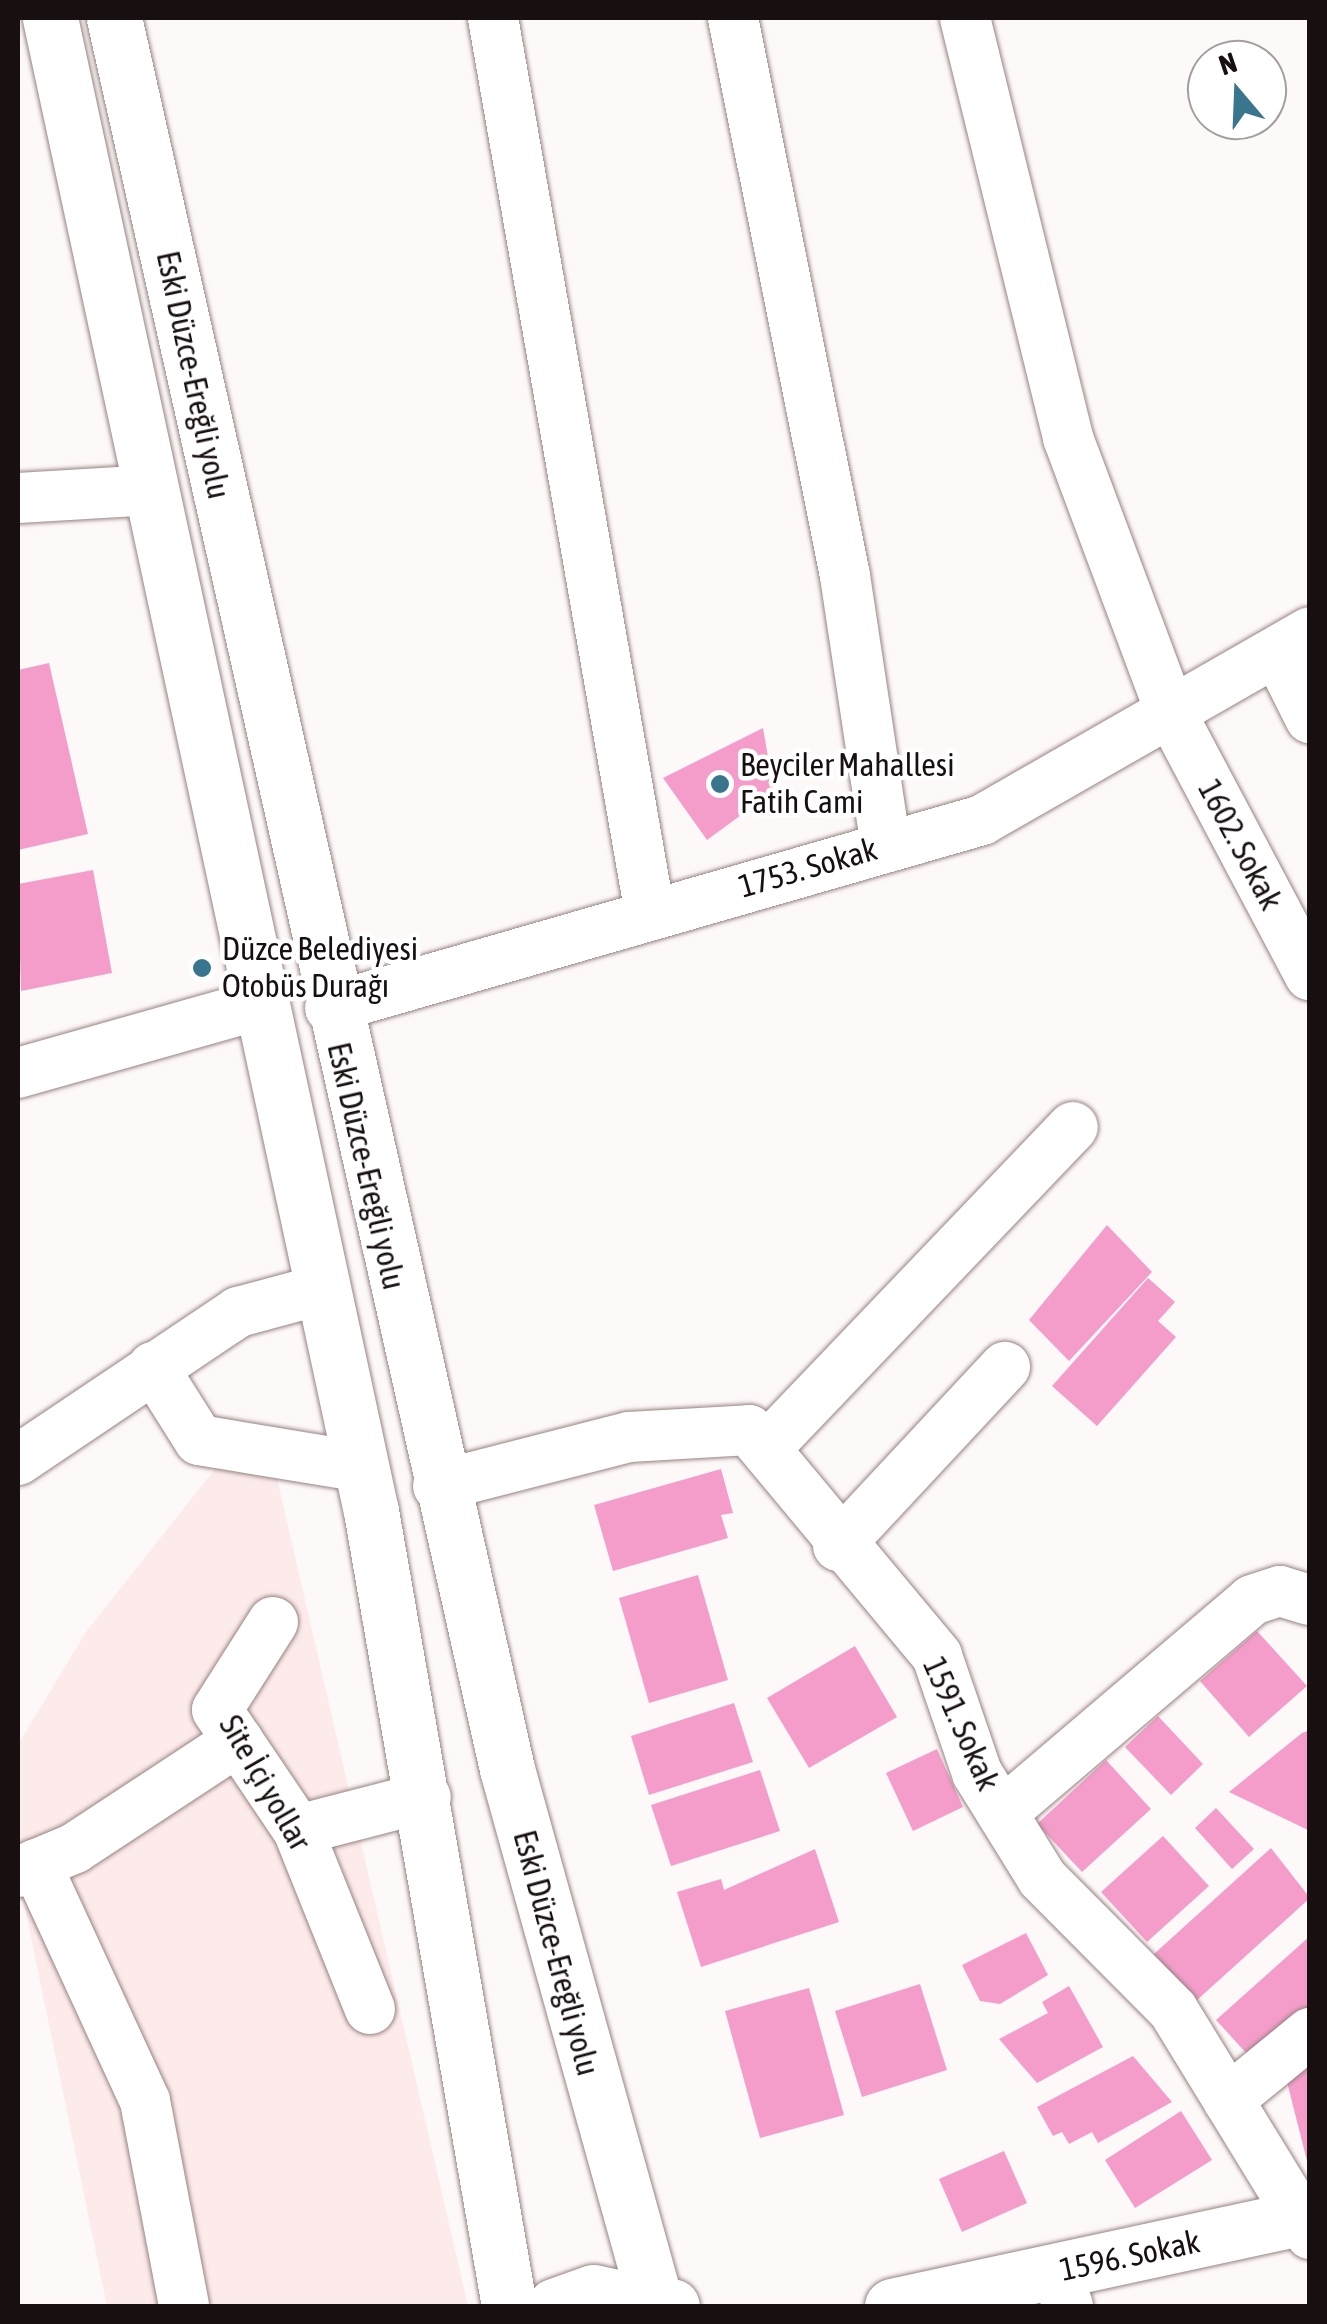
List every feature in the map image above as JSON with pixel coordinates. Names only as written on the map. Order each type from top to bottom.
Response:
[{"type":"main road","name":"Eski Düzce-Ereğli yolu","points":[[50,18],[362,1467],[426,1797],[509,2306]]},
{"type":"main road","name":"Eski Düzce-Ereğli yolu","points":[[114,18],[438,1486],[572,2022],[662,2306]]},
{"type":"main road","name":"1596. Sokak","points":[[910,2304],[1062,2290],[1306,2223]]},
{"type":"main road","points":[[554,2306],[593,2292],[662,2306]]},
{"type":"street","points":[[493,18],[650,914]]},
{"type":"street","points":[[734,18],[845,576],[886,846]]},
{"type":"street","name":"1602. Sokak","points":[[965,18],[1068,438],[1171,713],[1310,976]]},
{"type":"street","points":[[18,498],[153,490]]},
{"type":"street","points":[[1294,643],[1310,718]]},
{"type":"street","name":"1753. Sokak","points":[[330,1008],[982,820],[1294,643]]},
{"type":"street","points":[[18,1073],[262,1004]]},
{"type":"street","points":[[438,1486],[629,1437],[749,1430],[766,1448],[1073,1128]]},
{"type":"street","points":[[18,1460],[238,1312],[324,1290]]},
{"type":"street","points":[[153,1367],[199,1440],[362,1467]]},
{"type":"street","points":[[838,1546],[1005,1367]]},
{"type":"street","name":"1591. Sokak","points":[[766,1448],[838,1546],[937,1656],[977,1772],[1042,1878],[1173,2010],[1306,2223]]},
{"type":"street","points":[[1002,1813],[1252,1600],[1280,1590],[1310,1600]]},
{"type":"street","name":"Site İçi yollar","points":[[273,1622],[217,1710],[298,1830],[370,2008]]},
{"type":"street","points":[[184,2306],[145,2100],[27,1868],[238,1741]]},
{"type":"street","points":[[298,1830],[426,1797]]},
{"type":"street","points":[[1228,2100],[1310,2033]]},
{"type":"shaded area","points":[[269,1444],[468,2306],[107,2306],[18,1874],[18,1745],[86,1632],[230,1450]]},
{"type":"building","points":[[49,663],[88,834],[18,850],[18,670]]},
{"type":"building","name":"Beyciler Mahallesi Fatih Cami","points":[[763,728],[774,791],[707,840],[663,778]]},
{"type":"building","points":[[93,870],[112,973],[21,991],[18,884]]},
{"type":"building","points":[[1107,1225],[1152,1272],[1069,1361],[1029,1320]]},
{"type":"building","points":[[1148,1278],[1175,1302],[1158,1321],[1176,1337],[1097,1426],[1052,1386]]},
{"type":"building","points":[[721,1469],[733,1513],[721,1515],[728,1538],[613,1571],[594,1505]]},
{"type":"building","points":[[698,1575],[728,1680],[649,1703],[619,1598]]},
{"type":"building","points":[[1257,1631],[1307,1686],[1249,1737],[1200,1681]]},
{"type":"building","points":[[855,1646],[897,1717],[809,1768],[767,1698]]},
{"type":"building","points":[[734,1703],[753,1762],[649,1795],[631,1736]]},
{"type":"building","points":[[1158,1716],[1203,1764],[1171,1795],[1125,1747]]},
{"type":"building","points":[[1310,1730],[1310,1831],[1229,1792],[1302,1733]]},
{"type":"building","points":[[937,1749],[963,1807],[913,1831],[886,1773]]},
{"type":"building","points":[[1106,1760],[1151,1809],[1082,1872],[1037,1824]]},
{"type":"building","points":[[760,1770],[780,1831],[671,1866],[651,1805]]},
{"type":"building","points":[[1216,1808],[1254,1849],[1232,1869],[1195,1828]]},
{"type":"building","points":[[1163,1836],[1209,1886],[1147,1942],[1101,1892]]},
{"type":"building","points":[[1271,1848],[1310,1898],[1196,2001],[1154,1954]]},
{"type":"building","points":[[815,1849],[839,1922],[701,1967],[677,1892],[721,1879],[724,1890]]},
{"type":"building","points":[[1026,1933],[1048,1975],[1000,2004],[980,2001],[962,1965]]},
{"type":"building","points":[[1310,1936],[1310,2020],[1258,2066],[1216,2020]]},
{"type":"building","points":[[920,1984],[947,2070],[862,2097],[835,2011]]},
{"type":"building","points":[[1069,1986],[1103,2047],[1037,2083],[999,2039],[1048,2013],[1042,2002]]},
{"type":"building","points":[[809,1988],[844,2115],[760,2138],[725,2011]]},
{"type":"building","points":[[1310,2053],[1310,2165],[1308,2165],[1286,2078]]},
{"type":"building","points":[[1133,2056],[1172,2102],[1098,2143],[1092,2132],[1069,2144],[1062,2132],[1053,2136],[1037,2107]]},
{"type":"building","points":[[1181,2111],[1212,2160],[1135,2208],[1105,2160]]},
{"type":"building","points":[[1004,2151],[1027,2203],[962,2232],[939,2179]]},
{"type":"place","name":"Beyciler Mahallesi Fatih Cami","points":[[720,784]]},
{"type":"place","name":"Düzce Belediyesi Otobüs Durağı","points":[[202,968]]}]
